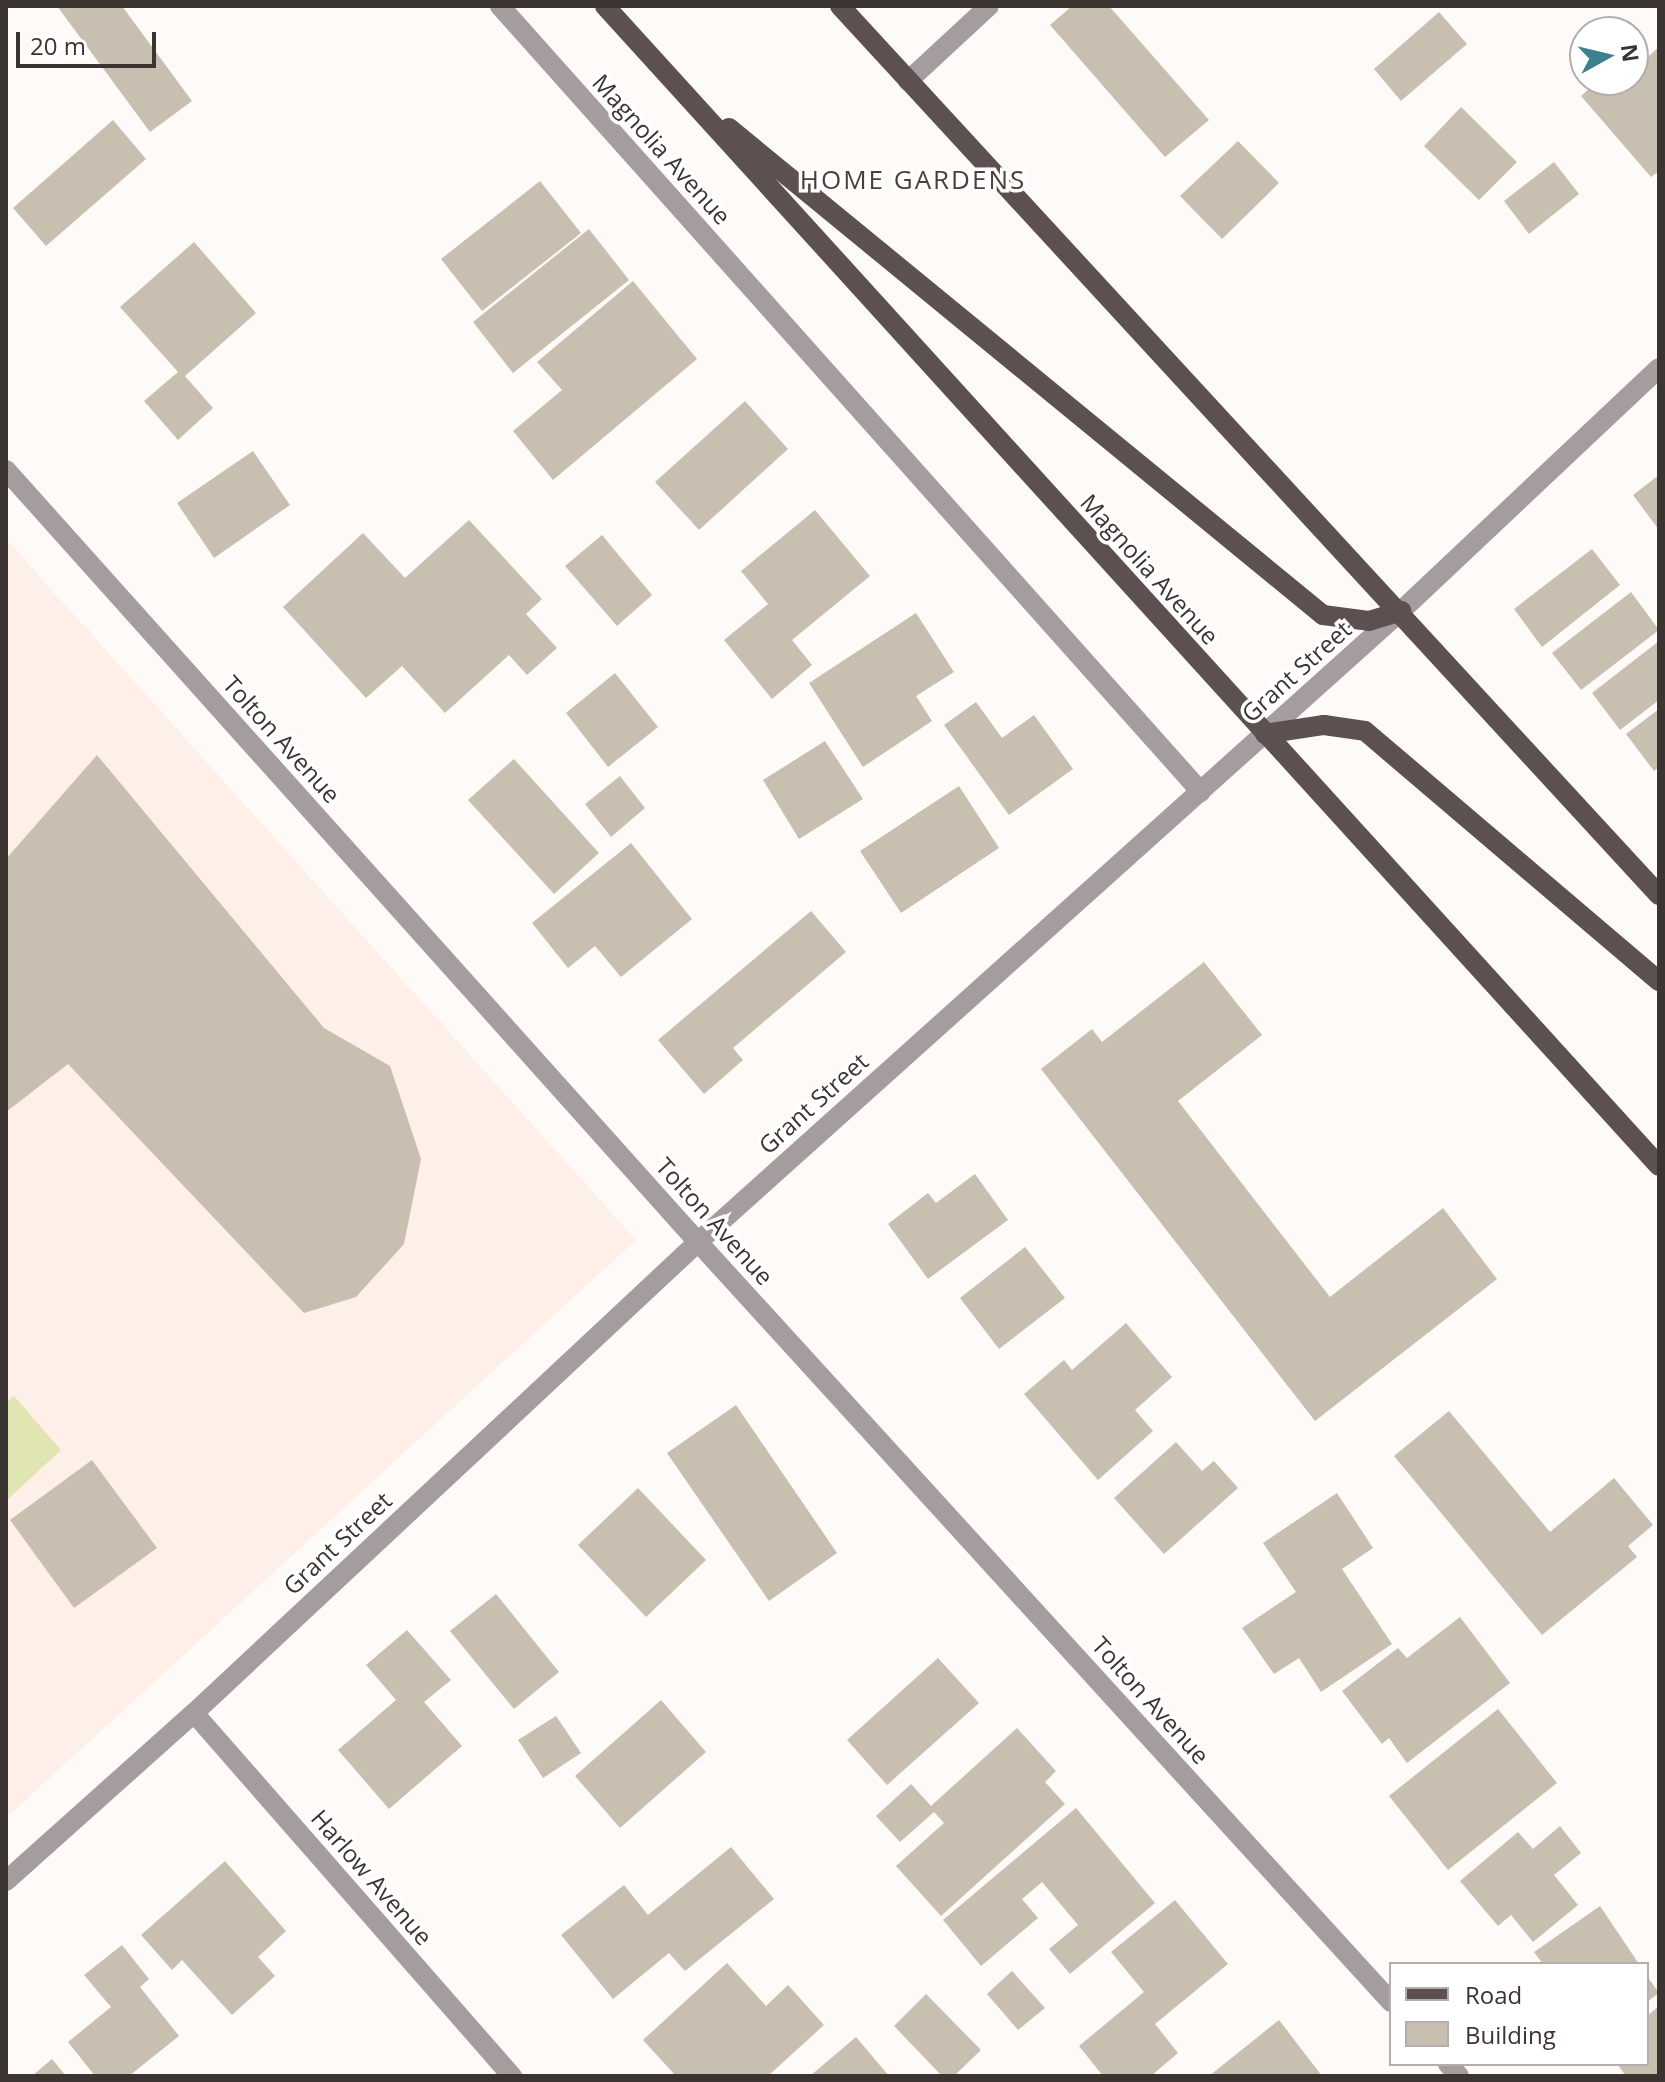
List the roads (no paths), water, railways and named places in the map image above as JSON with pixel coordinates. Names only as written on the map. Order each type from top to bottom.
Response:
[{"type":"main road","name":"Magnolia Avenue","points":[[605,6],[1659,1166]]},
{"type":"main road","points":[[840,6],[1401,611],[1659,895]]},
{"type":"main road","points":[[677,85],[1323,615],[1369,621],[1401,611]]},
{"type":"main road","points":[[1265,734],[1324,725],[1365,731],[1659,981]]},
{"type":"street","name":"Magnolia Avenue","points":[[500,6],[1201,792]]},
{"type":"street","points":[[908,81],[989,6]]},
{"type":"street","name":"Grant Street","points":[[6,1881],[194,1713],[698,1242],[1401,611],[1659,368]]},
{"type":"street","name":"Tolton Avenue","points":[[6,470],[698,1242],[1389,2000]]},
{"type":"street","name":"Harlow Avenue","points":[[194,1713],[512,2076]]},
{"type":"district","name":"HOME GARDENS","points":[[913,180]]}]
